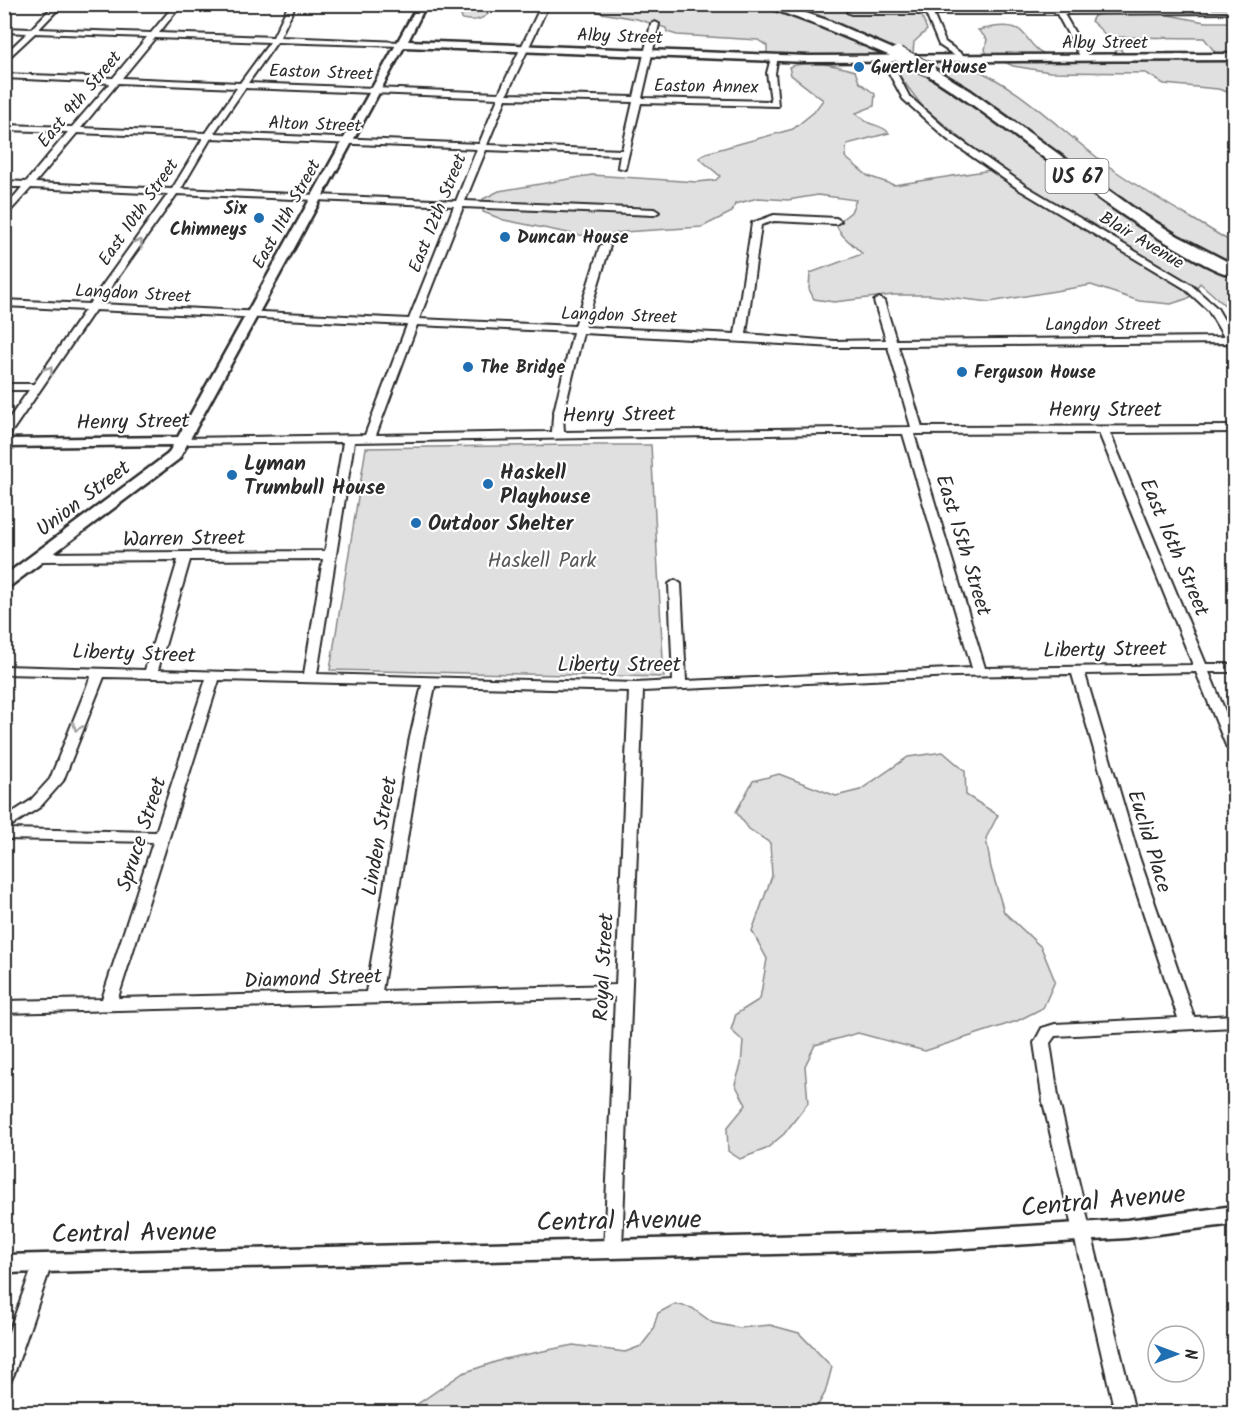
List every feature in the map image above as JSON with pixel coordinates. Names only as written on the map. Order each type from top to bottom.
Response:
[{"type":"highway","name":"US 67","points":[[765,4],[823,23],[928,69],[962,90],[1079,178],[1144,223],[1186,248],[1234,271]]},
{"type":"street","points":[[4,60],[60,4]]},
{"type":"street","name":"East 9th Street","points":[[4,214],[179,4]]},
{"type":"street","name":"East 10th Street","points":[[4,435],[175,191],[208,136],[276,40],[293,4]]},
{"type":"street","name":"East 11th Street","points":[[183,441],[418,14],[420,9],[418,4]]},
{"type":"street","name":"East 12th Street","points":[[369,438],[412,323],[522,49],[546,4]]},
{"type":"street","points":[[1057,8],[1085,58]]},
{"type":"street","points":[[851,12],[1057,8],[1234,11]]},
{"type":"street","points":[[927,9],[942,43],[963,59]]},
{"type":"street","points":[[621,167],[635,100],[655,24]]},
{"type":"street","name":"Alby Street","points":[[4,30],[775,58],[886,60],[1234,57]]},
{"type":"street","name":"Easton Annex","points":[[635,100],[775,104],[771,73],[775,58]]},
{"type":"street","name":"Blair Avenue","points":[[886,60],[906,97],[950,137],[1023,188],[1187,286],[1212,308],[1233,343]]},
{"type":"street","name":"Easton Street","points":[[4,76],[635,100]]},
{"type":"street","name":"Alton Street","points":[[4,127],[624,153]]},
{"type":"street","points":[[4,184],[654,212]]},
{"type":"street","points":[[740,337],[755,229],[761,221],[774,218],[836,221]]},
{"type":"street","points":[[558,436],[558,416],[579,330],[605,246]]},
{"type":"street","name":"East 15th Street","points":[[879,301],[980,672]]},
{"type":"street","name":"Langdon Street","points":[[4,303],[740,337],[835,344],[891,342],[1233,343]]},
{"type":"street","points":[[4,387],[38,387]]},
{"type":"street","name":"Henry Street","points":[[4,443],[1234,429]]},
{"type":"street","name":"East 16th Street","points":[[1103,430],[1234,748]]},
{"type":"street","points":[[310,679],[349,439]]},
{"type":"street","name":"Union Street","points":[[4,584],[174,456],[183,441]]},
{"type":"street","name":"Warren Street","points":[[40,557],[329,555]]},
{"type":"street","points":[[150,674],[185,557]]},
{"type":"street","points":[[675,584],[680,685]]},
{"type":"street","name":"Liberty Street","points":[[4,670],[636,687],[980,672],[1234,668]]},
{"type":"street","name":"Euclid Place","points":[[1077,670],[1132,857],[1188,1023]]},
{"type":"street","points":[[4,825],[35,804],[56,781],[99,673]]},
{"type":"street","name":"Spruce Street","points":[[108,1005],[214,676]]},
{"type":"street","name":"Linden Street","points":[[373,997],[416,742],[429,682]]},
{"type":"street","name":"Royal Street","points":[[613,1249],[636,687]]},
{"type":"street","points":[[4,834],[163,837]]},
{"type":"street","name":"Diamond Street","points":[[4,1007],[622,992]]},
{"type":"street","points":[[1125,1413],[1082,1233],[1042,1054],[1042,1043],[1048,1032],[1082,1027],[1234,1021]]},
{"type":"street","name":"Central Avenue","points":[[4,1264],[934,1241],[1082,1233],[1182,1223],[1234,1215]]},
{"type":"street","points":[[4,1374],[43,1263]]},
{"type":"green space","points":[[431,5],[512,5],[490,7],[485,10],[488,14],[473,20],[462,19],[460,11]]},
{"type":"green space","points":[[586,5],[918,5],[927,30],[914,42],[913,53],[866,56],[785,56],[767,53],[767,46],[758,40],[677,35],[667,32],[666,28],[637,19],[601,13]]},
{"type":"green space","points":[[1108,13],[1163,14],[1205,22],[1234,22],[1234,94],[1218,89],[1164,84],[1146,73],[1050,72],[1013,66],[987,54],[985,50],[987,39],[978,30],[1001,26],[1013,27],[1022,32],[1038,50],[1049,56],[1079,61],[1119,61],[1108,39],[1091,21],[1094,16]],"holes":[[[1112,37],[1204,38],[1218,56],[1126,57]]]},
{"type":"green space","points":[[893,61],[949,61],[966,65],[987,75],[1025,99],[1114,170],[1234,244],[1234,317],[1230,310],[1200,283],[1189,298],[1171,304],[1139,301],[1091,285],[990,302],[929,295],[893,295],[834,302],[814,299],[809,289],[810,273],[862,254],[844,236],[836,224],[851,212],[856,200],[818,195],[788,200],[758,198],[735,204],[732,212],[702,227],[623,232],[604,236],[578,235],[504,220],[483,212],[483,199],[499,191],[592,175],[697,182],[716,180],[720,176],[699,158],[706,153],[793,129],[814,112],[823,100],[791,75],[789,67],[813,63],[855,71],[859,82],[875,94],[874,106],[856,113],[889,133],[847,144],[845,157],[868,176],[894,185],[998,169],[922,106],[892,66]]},
{"type":"green space","name":"Haskell Park","points":[[651,445],[664,677],[330,670],[366,448]]},
{"type":"green space","points":[[943,752],[965,771],[966,795],[998,815],[986,838],[991,868],[1004,912],[1041,947],[1055,981],[1043,1008],[1017,1021],[925,1051],[858,1033],[815,1045],[805,1066],[808,1103],[784,1134],[766,1149],[740,1159],[728,1151],[727,1128],[746,1105],[735,1084],[741,1065],[743,1041],[731,1030],[736,1014],[760,999],[767,959],[752,931],[772,876],[770,843],[749,829],[736,812],[753,781],[779,774],[836,796],[860,790],[908,757]]},
{"type":"green space","points":[[675,1304],[692,1308],[713,1323],[739,1328],[770,1325],[799,1333],[832,1367],[825,1393],[814,1412],[676,1412],[649,1406],[635,1412],[406,1412],[463,1373],[504,1359],[573,1345],[625,1352],[641,1346],[652,1332],[658,1313]]},
{"type":"place","name":"Guertler House","points":[[859,67]]},
{"type":"place","name":"Six Chimneys","points":[[259,218]]},
{"type":"place","name":"Duncan House","points":[[505,237]]},
{"type":"place","name":"The Bridge","points":[[468,367]]},
{"type":"place","name":"Ferguson House","points":[[962,372]]},
{"type":"place","name":"Lyman Trumbull House","points":[[232,475]]},
{"type":"place","name":"Haskell Playhouse","points":[[488,484]]},
{"type":"place","name":"Outdoor Shelter","points":[[416,523]]}]
